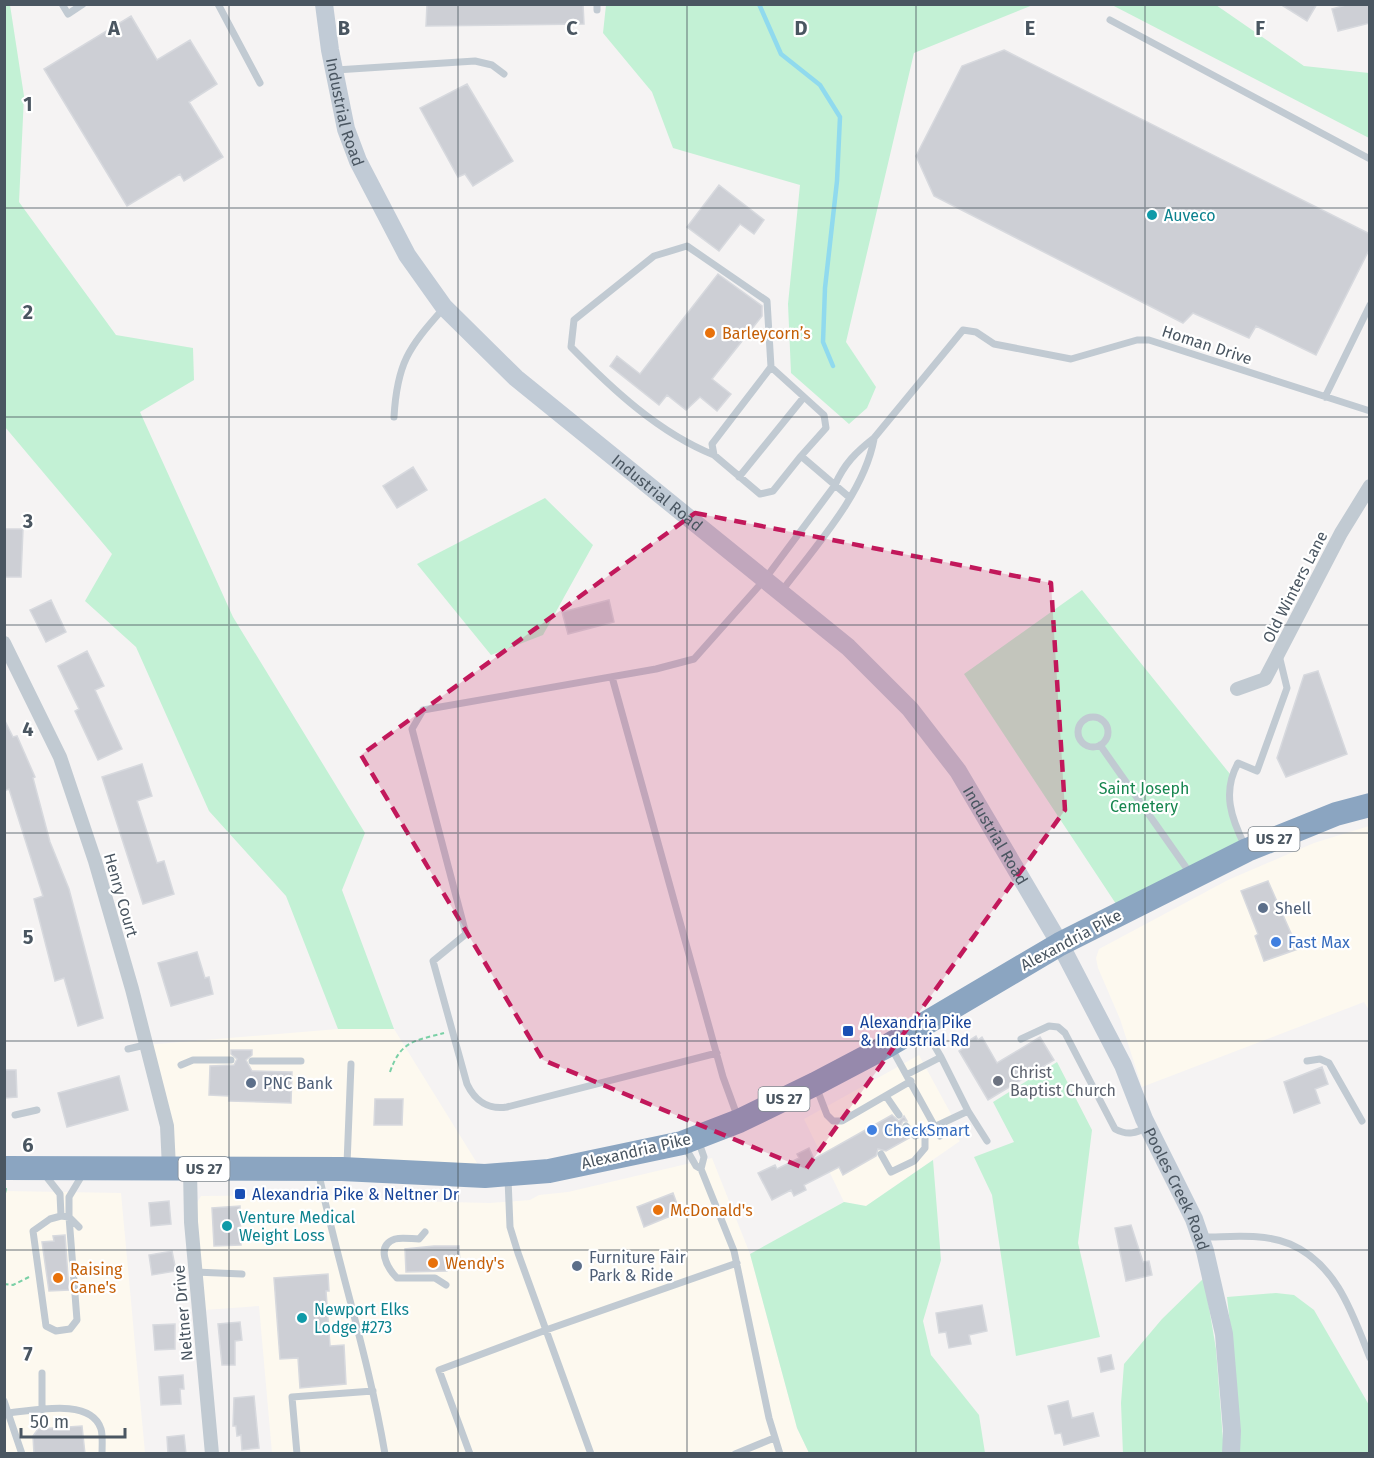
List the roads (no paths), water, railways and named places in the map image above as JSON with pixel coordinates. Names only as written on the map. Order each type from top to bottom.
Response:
[{"type":"highway","name":"Alexandria Pike","points":[[5,1178],[39,1168],[347,1169],[404,1174],[508,1175],[549,1171],[690,1140],[815,1084],[890,1045],[1060,944],[1192,877],[1247,850],[1336,814],[1370,805]]},
{"type":"main road","name":"Industrial Road","points":[[324,4],[346,129],[373,193],[407,255],[444,307],[516,378],[878,673],[929,731],[958,771],[1060,944]]},
{"type":"main road","name":"Pooles Creek Road","points":[[1060,944],[1123,1065],[1148,1127],[1189,1207],[1201,1238],[1224,1334],[1232,1431],[1231,1454]]},
{"type":"street","name":"Old Winters Lane","points":[[1237,689],[1265,679],[1341,533],[1370,486]]},
{"type":"street","name":"Henry Court","points":[[4,643],[48,730],[72,789],[132,989],[179,1168]]},
{"type":"street","name":"Neltner Drive","points":[[179,1168],[195,1272],[212,1454]]},
{"type":"lane","points":[[62,4],[68,14],[83,4]]},
{"type":"lane","points":[[218,4],[261,83]]},
{"type":"lane","points":[[1110,20],[1370,159]]},
{"type":"lane","points":[[334,71],[476,61],[492,65],[504,74]]},
{"type":"lane","points":[[714,455],[712,444],[771,367],[767,301],[687,246],[654,256],[574,320],[571,347],[604,381],[685,443],[714,455],[760,494],[772,491],[826,428],[824,415],[771,367]]},
{"type":"lane","points":[[1325,397],[1370,305]]},
{"type":"lane","points":[[394,417],[396,388],[404,360],[414,341],[444,307]]},
{"type":"lane","name":"Homan Drive","points":[[717,1053],[497,1108],[482,1103],[470,1090],[433,961],[466,934],[412,729],[423,710],[612,677],[694,659],[765,579],[835,485],[842,469],[858,450],[874,438],[963,330],[976,332],[994,344],[1071,359],[1137,340],[1149,340],[1370,411]]},
{"type":"lane","points":[[739,477],[804,397]]},
{"type":"lane","name":"Homan Drive","points":[[781,592],[849,497],[871,453],[874,438]]},
{"type":"lane","points":[[801,456],[849,497]]},
{"type":"lane","points":[[1247,850],[1233,821],[1228,794],[1238,763],[1257,771],[1287,688],[1279,655]]},
{"type":"lane","points":[[612,677],[717,1053],[739,1120]]},
{"type":"lane","points":[[1088,718],[1102,720],[1108,729],[1107,738],[1100,746],[1086,745],[1079,738],[1080,724],[1088,718]]},
{"type":"lane","points":[[1100,746],[1192,877]]},
{"type":"lane","points":[[923,1025],[968,1112],[987,1141]]},
{"type":"lane","points":[[1021,1039],[1049,1026],[1058,1027],[1065,1033],[1115,1129],[1123,1133],[1134,1133],[1148,1127]]},
{"type":"lane","points":[[128,1049],[145,1045]]},
{"type":"lane","points":[[890,1045],[940,1136]]},
{"type":"lane","points":[[815,1084],[826,1115],[833,1121],[842,1121],[886,1096],[941,1057]]},
{"type":"lane","points":[[1307,1061],[1320,1059],[1329,1063],[1362,1121]]},
{"type":"lane","points":[[181,1065],[193,1060],[231,1060]]},
{"type":"lane","points":[[252,1061],[301,1061]]},
{"type":"lane","points":[[347,1169],[351,1064]]},
{"type":"lane","points":[[886,1096],[899,1114]]},
{"type":"lane","points":[[15,1115],[36,1110]]},
{"type":"lane","points":[[906,1126],[915,1136],[968,1112]]},
{"type":"lane","points":[[881,1154],[891,1172],[914,1161],[925,1148],[925,1132]]},
{"type":"lane","points":[[690,1140],[696,1166],[701,1169],[729,1235],[774,1438],[780,1454]]},
{"type":"lane","points":[[690,1140],[704,1157],[701,1169]]},
{"type":"lane","points":[[39,1168],[60,1194],[65,1216],[78,1306],[77,1320],[70,1329],[56,1331],[46,1326],[33,1231],[50,1219],[65,1216],[79,1227]]},
{"type":"lane","points":[[65,1216],[69,1197],[87,1168]]},
{"type":"lane","points":[[318,1169],[334,1247],[373,1391],[385,1454]]},
{"type":"lane","points":[[508,1175],[510,1227],[591,1454]]},
{"type":"lane","points":[[425,1232],[419,1239],[397,1239],[388,1243],[384,1252],[385,1262],[397,1278],[435,1278],[446,1285]]},
{"type":"lane","points":[[1201,1238],[1264,1238],[1289,1244],[1303,1251],[1326,1269],[1336,1284],[1370,1358]]},
{"type":"lane","points":[[470,1454],[439,1370],[737,1263]]},
{"type":"lane","points":[[195,1272],[242,1274]]},
{"type":"lane","points":[[42,1373],[42,1410]]},
{"type":"lane","points":[[297,1454],[292,1397],[373,1391]]},
{"type":"lane","points":[[4,1401],[22,1454]]},
{"type":"lane","points":[[8,1413],[72,1408],[89,1415],[100,1428],[102,1454]]},
{"type":"lane","points":[[735,1454],[774,1438]]},
{"type":"waterway","points":[[759,4],[781,54],[820,85],[840,117],[837,181],[825,288],[823,342],[833,366]]},
{"type":"place","name":"Auveco","points":[[1152,215]]},
{"type":"place","name":"Barleycorn’s","points":[[710,333]]},
{"type":"place","name":"Shell","points":[[1263,908]]},
{"type":"place","name":"Fast Max","points":[[1276,942]]},
{"type":"place","name":"Alexandria Pike & Industrial Rd","points":[[848,1031]]},
{"type":"place","name":"Christ Baptist Church","points":[[998,1081]]},
{"type":"place","name":"PNC Bank","points":[[251,1083]]},
{"type":"place","name":"CheckSmart","points":[[872,1130]]},
{"type":"place","name":"Alexandria Pike & Neltner Dr","points":[[240,1194]]},
{"type":"place","name":"McDonald's","points":[[658,1210]]},
{"type":"place","name":"Venture Medical Weight Loss","points":[[227,1226]]},
{"type":"place","name":"Wendy's","points":[[433,1263]]},
{"type":"place","name":"Furniture Fair Park & Ride","points":[[577,1266]]},
{"type":"place","name":"Raising Cane's","points":[[58,1278]]},
{"type":"place","name":"Newport Elks Lodge #273","points":[[302,1318]]},
{"type":"park label","name":"Saint Joseph Cemetery","points":[[1144,797]]}]
